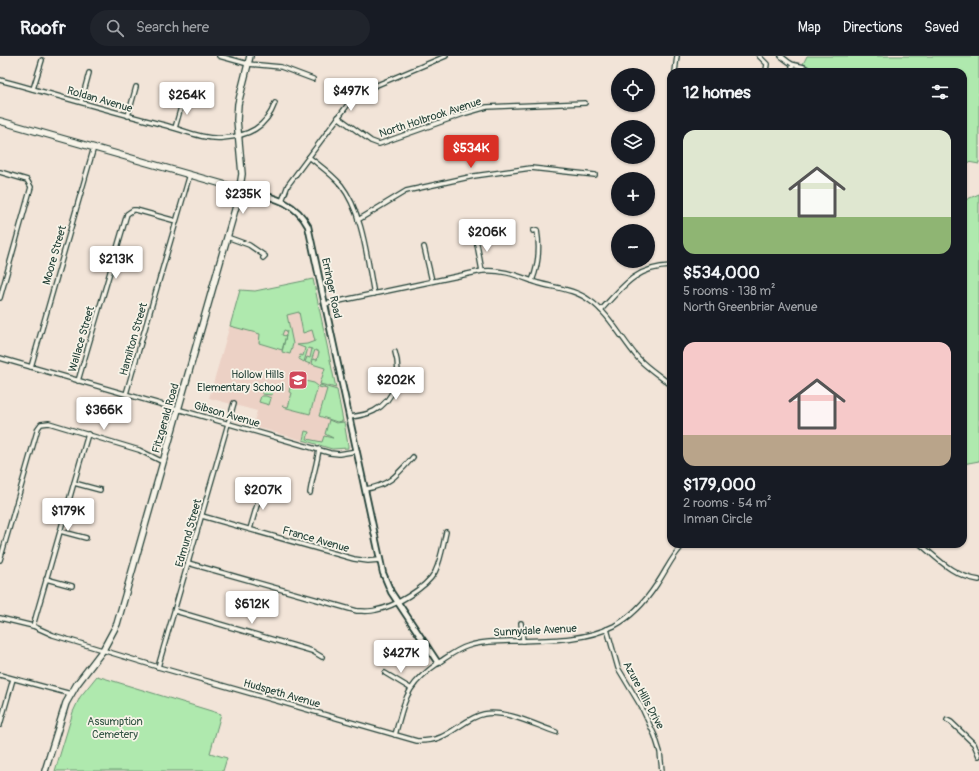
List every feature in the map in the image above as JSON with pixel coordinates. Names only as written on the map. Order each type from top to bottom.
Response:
[{"type":"main road","name":"Fitzgerald Road","points":[[45,771],[62,713],[70,694],[103,650],[117,624],[228,237],[240,189],[242,163],[238,136],[238,104],[250,56]]},
{"type":"main road","name":"Erringer Road","points":[[0,121],[240,189]]},
{"type":"street","points":[[219,56],[248,64],[281,67],[313,79]]},
{"type":"street","points":[[282,201],[288,185],[352,99],[365,90],[446,56]]},
{"type":"street","points":[[676,68],[677,56]]},
{"type":"street","points":[[759,56],[767,64],[766,68]]},
{"type":"street","points":[[781,56],[793,65],[800,65],[806,68]]},
{"type":"street","points":[[33,89],[42,60]]},
{"type":"street","points":[[80,102],[89,73]]},
{"type":"street","name":"Roldan Avenue","points":[[0,80],[212,138],[238,136],[250,132],[262,124],[272,113],[275,103]]},
{"type":"street","points":[[128,116],[136,87]]},
{"type":"street","points":[[175,128],[183,100]]},
{"type":"street","name":"North Holbrook Avenue","points":[[338,117],[371,141],[379,144],[487,107],[585,103]]},
{"type":"street","name":"Moore Street","points":[[31,367],[94,147]]},
{"type":"street","points":[[309,157],[327,171],[340,185],[351,202],[358,220],[374,294]]},
{"type":"street","points":[[358,220],[406,191],[474,176],[531,168],[595,175]]},
{"type":"street","points":[[0,172],[27,180],[31,187],[0,298]]},
{"type":"street","name":"Hamilton Street","points":[[126,394],[190,174]]},
{"type":"street","name":"Erringer Road","points":[[240,189],[282,201],[298,211],[308,226],[386,583],[438,663]]},
{"type":"street","name":"Wallace Street","points":[[78,380],[128,214],[130,211],[136,210],[176,221]]},
{"type":"street","points":[[532,281],[537,266],[539,251],[537,230],[533,231]]},
{"type":"street","points":[[228,237],[250,245],[265,256],[263,258]]},
{"type":"street","points":[[476,239],[482,271]]},
{"type":"street","points":[[424,247],[432,281]]},
{"type":"street","points":[[601,310],[633,277],[640,272],[654,267],[667,266]]},
{"type":"street","points":[[325,304],[482,271],[503,271],[582,295],[601,310],[639,359],[667,382]]},
{"type":"street","points":[[350,417],[362,416],[372,412],[382,405],[390,396],[398,375],[398,364],[395,352]]},
{"type":"street","name":"Gibson Avenue","points":[[0,358],[319,449],[339,454],[357,451]]},
{"type":"street","name":"Edmund Street","points":[[158,667],[234,403]]},
{"type":"street","points":[[0,560],[38,428],[41,424],[49,423],[88,434],[139,450],[163,462]]},
{"type":"street","points":[[33,626],[88,434]]},
{"type":"street","points":[[310,493],[311,483],[316,470],[319,449]]},
{"type":"street","points":[[365,489],[379,486],[390,480],[398,474],[413,457]]},
{"type":"street","points":[[74,483],[100,490]]},
{"type":"street","points":[[250,529],[262,488]]},
{"type":"street","name":"France Avenue","points":[[202,516],[354,559],[368,561],[380,560]]},
{"type":"street","points":[[60,531],[86,538]]},
{"type":"street","points":[[188,563],[357,611],[368,612],[397,602],[421,587],[431,577],[438,566],[446,532]]},
{"type":"street","name":"Sunnydale Avenue","points":[[394,735],[410,688],[421,676],[438,663],[458,650],[468,646],[488,642],[565,639],[580,637],[607,629],[626,617],[648,596],[672,558],[681,548]]},
{"type":"street","points":[[925,548],[953,571],[968,578],[979,580]]},
{"type":"street","points":[[46,579],[72,586]]},
{"type":"street","points":[[175,611],[312,651],[322,657]]},
{"type":"street","name":"Hudspeth Avenue","points":[[0,618],[33,626],[53,635],[158,667],[417,741],[433,740],[446,735],[474,717],[493,713],[507,715],[556,732]]},
{"type":"street","points":[[522,623],[523,641]]},
{"type":"street","name":"Azure Hills Drive","points":[[607,629],[618,668],[645,713],[655,736],[660,752],[662,771]]},
{"type":"street","points":[[385,673],[410,688]]},
{"type":"street","points":[[0,675],[70,694]]},
{"type":"street","points":[[0,725],[13,679]]},
{"type":"street","points":[[947,720],[974,744],[979,756]]},
{"type":"shaded area","points":[[313,279],[348,441],[348,447],[345,449],[332,449],[253,426],[257,411],[209,398],[240,290],[255,291]]},
{"type":"green space","points":[[807,56],[979,56],[979,164],[967,162],[967,68],[801,68]]},
{"type":"green space","points":[[979,194],[979,461],[967,463],[967,199]]},
{"type":"green space","points":[[313,279],[336,388],[320,384],[325,368],[312,364],[313,359],[317,360],[319,352],[315,350],[310,364],[305,362],[307,357],[310,358],[312,349],[308,348],[304,362],[299,359],[300,355],[303,356],[305,348],[297,345],[315,341],[312,330],[303,333],[299,312],[287,315],[293,344],[290,354],[282,352],[285,340],[282,350],[259,343],[260,334],[230,326],[240,290],[255,291]],"holes":[[[284,330],[287,331],[286,336],[282,335]]]},
{"type":"green space","points":[[292,378],[314,383],[318,386],[310,414],[282,406],[288,407],[292,393],[289,392]]},
{"type":"green space","points":[[320,385],[337,390],[343,421],[337,422],[319,416],[327,389],[319,387]]},
{"type":"green space","points":[[262,388],[272,390],[272,395],[262,394]]},
{"type":"green space","points":[[261,396],[271,398],[269,405],[259,402]]},
{"type":"green space","points":[[329,420],[336,423],[344,422],[348,448],[332,449],[303,440],[305,431],[309,432],[307,439],[322,442],[324,436],[333,438],[325,434]]},
{"type":"green space","name":"Assumption Cemetery","points":[[97,676],[221,714],[210,753],[227,758],[223,771],[55,771],[73,712],[80,697]]},
{"type":"place","name":"Hollow Hills Elementary School","points":[[298,380]]}]
